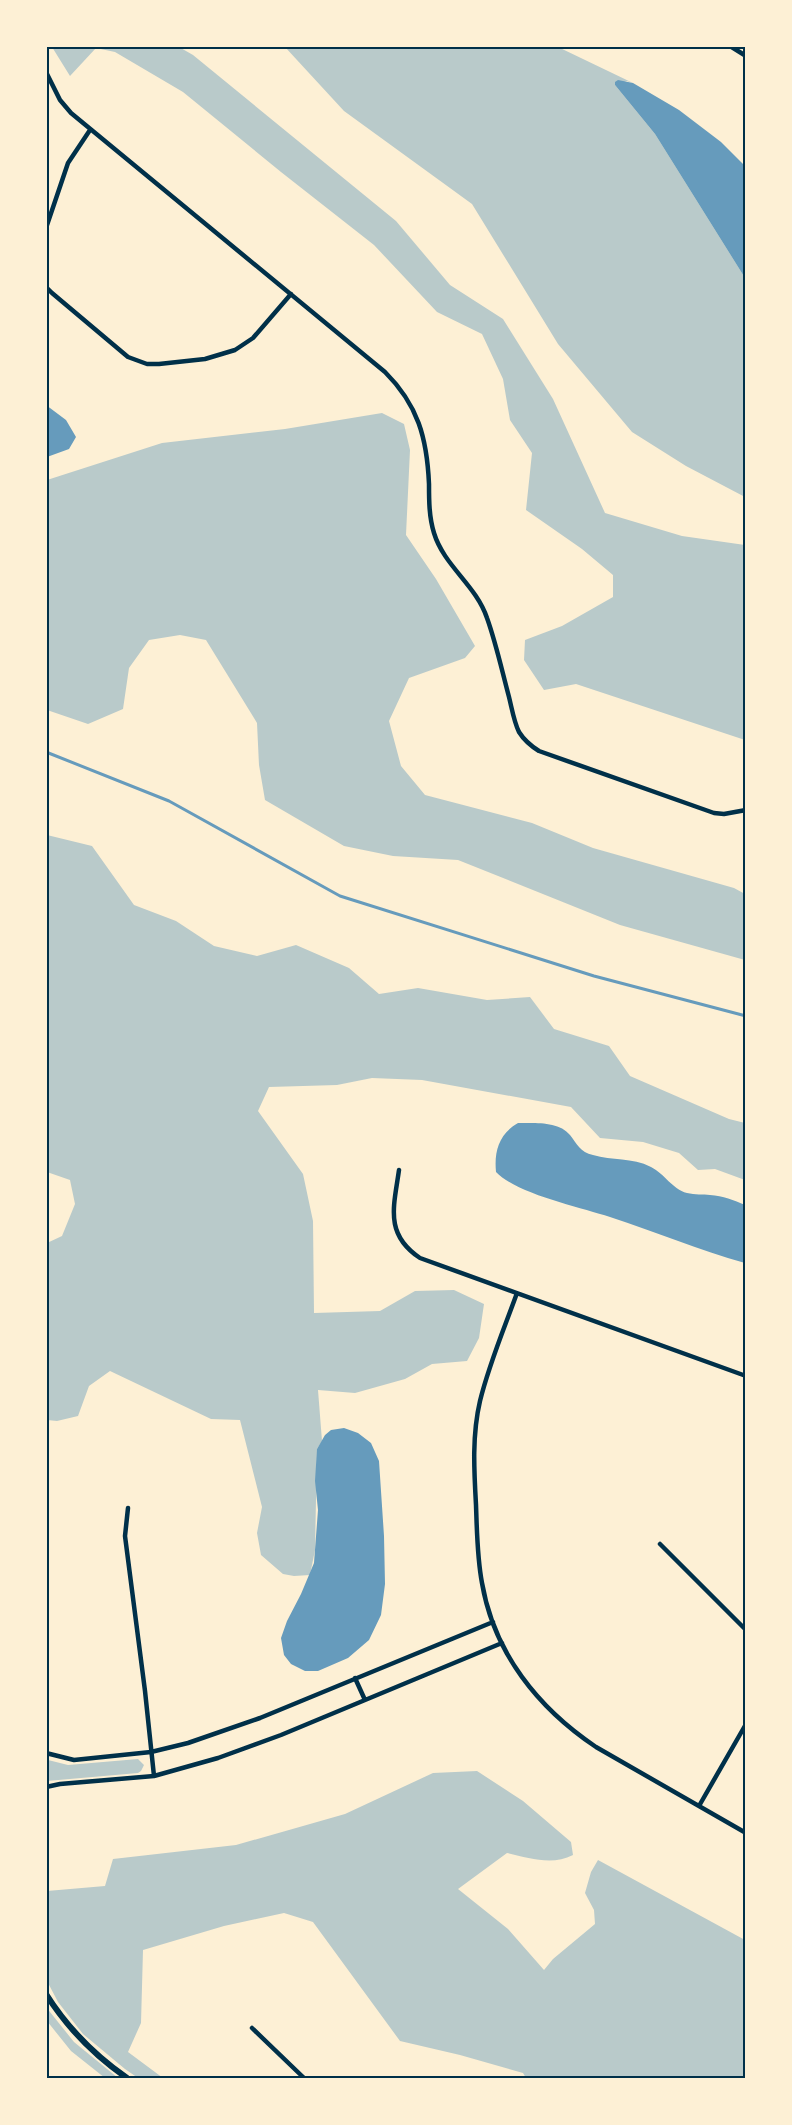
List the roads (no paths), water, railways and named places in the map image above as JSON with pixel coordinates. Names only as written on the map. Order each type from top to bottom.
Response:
[{"type":"street","points":[[730,46],[746,56]]},
{"type":"street","points":[[46,72],[60,100],[71,113],[385,372],[410,402],[426,447],[434,535],[445,557],[468,585],[487,616],[515,722],[524,739],[539,751],[714,813],[724,814],[746,810]]},
{"type":"street","points":[[46,228],[68,163],[90,130]]},
{"type":"street","points":[[46,287],[129,357],[147,364],[205,359],[235,350],[253,338],[291,294]]},
{"type":"street","points":[[399,1170],[393,1212],[394,1224],[403,1244],[420,1258],[746,1376]]},
{"type":"street","points":[[517,1293],[487,1377],[476,1428],[474,1454],[478,1559],[482,1584],[493,1622],[522,1678],[538,1698],[569,1728],[596,1747],[746,1833]]},
{"type":"street","points":[[128,1508],[125,1536],[154,1776]]},
{"type":"street","points":[[660,1544],[746,1630]]},
{"type":"street","points":[[46,1753],[74,1760],[151,1752],[188,1743],[244,1723],[493,1622]]},
{"type":"street","points":[[46,1787],[154,1776],[218,1758],[502,1643]]},
{"type":"street","points":[[356,1678],[365,1700]]},
{"type":"street","points":[[699,1806],[746,1724]]},
{"type":"street","points":[[46,1994],[80,2040],[127,2079]]},
{"type":"street","points":[[252,2028],[304,2079]]},
{"type":"water","points":[[618,80],[633,83],[679,110],[721,142],[745,166],[745,278],[655,134],[615,85]]},
{"type":"water","points":[[46,405],[66,420],[76,437],[69,449],[47,457]]},
{"type":"water","points":[[518,1123],[559,1127],[589,1154],[644,1164],[656,1170],[682,1191],[690,1194],[719,1196],[745,1205],[745,1263],[610,1217],[549,1199],[506,1180],[496,1172],[497,1150],[506,1132]]},
{"type":"water","points":[[344,1428],[358,1433],[371,1443],[379,1461],[385,1584],[381,1615],[369,1640],[348,1658],[318,1671],[305,1671],[291,1664],[284,1655],[281,1638],[314,1563],[318,1510],[315,1481],[317,1449],[325,1435],[331,1430]]},
{"type":"waterway","points":[[46,752],[169,801],[340,896],[594,976],[746,1016]]}]
